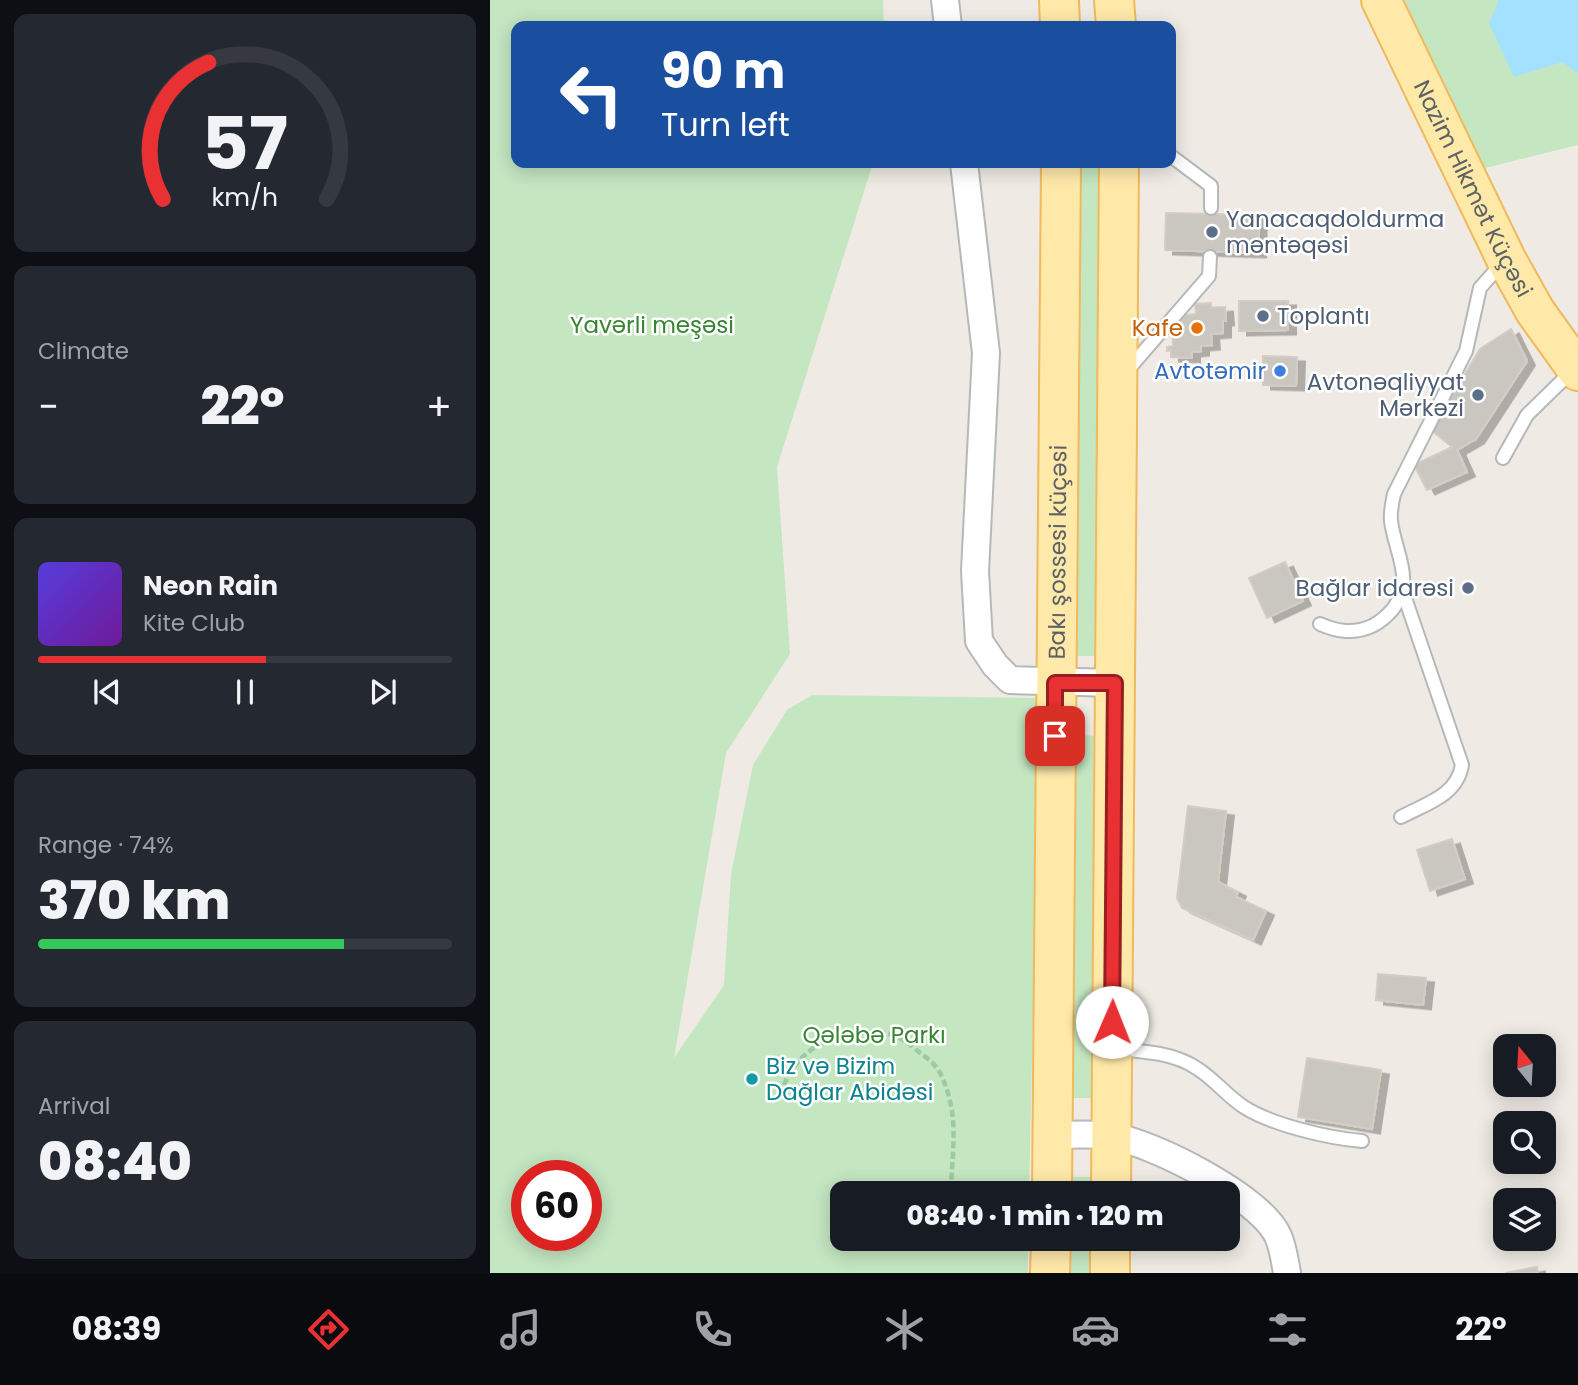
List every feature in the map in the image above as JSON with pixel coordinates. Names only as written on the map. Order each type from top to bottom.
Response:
[{"type":"main road","points":[[1059,0],[1060,21]]},
{"type":"main road","points":[[1114,0],[1116,21]]},
{"type":"main road","name":"Nazim Hikmət Küçəsi","points":[[1381,0],[1506,259],[1535,311],[1577,369]]},
{"type":"main road","name":"Bakı şossesi küçəsi","points":[[1052,1181],[1061,168]]},
{"type":"main road","points":[[1111,1181],[1119,168]]},
{"type":"main road","points":[[1051,1251],[1051,1273]]},
{"type":"main road","points":[[1110,1251],[1110,1273]]},
{"type":"street","points":[[945,0],[947,21]]},
{"type":"street","points":[[965,168],[986,353],[975,571],[979,641],[995,665],[1010,680],[1115,683]]},
{"type":"street","points":[[1052,1135],[1111,1136],[1185,1164],[1219,1183],[1259,1213],[1278,1236],[1287,1273]]},
{"type":"lane","points":[[1176,160],[1211,186],[1211,208]]},
{"type":"lane","points":[[1117,383],[1209,276],[1210,257]]},
{"type":"lane","points":[[1320,624],[1348,632],[1363,630],[1389,615],[1397,603],[1404,575],[1391,521],[1394,494],[1466,351],[1480,288],[1506,259]]},
{"type":"lane","points":[[1503,458],[1527,415],[1577,369]]},
{"type":"lane","points":[[1401,817],[1454,788],[1462,765],[1402,589]]},
{"type":"lane","points":[[1112,1048],[1163,1054],[1197,1068],[1243,1107],[1265,1117],[1339,1139],[1362,1141]]},
{"type":"path","points":[[780,1095],[789,1072],[815,1046],[837,1036],[859,1033],[882,1032],[897,1037],[929,1060],[940,1072],[949,1095],[954,1116],[951,1181]]},
{"type":"green space","name":"Yavərli meşəsi","points":[[490,0],[883,0],[884,21],[511,21],[511,168],[871,168],[777,467],[790,654],[726,753],[674,1058],[724,985],[731,874],[753,765],[787,710],[812,695],[1040,698],[1029,1181],[830,1181],[830,1251],[1028,1251],[1028,1273],[490,1273]]},
{"type":"green space","points":[[1401,0],[1578,0],[1578,145],[1481,169]]},
{"type":"green space","points":[[1081,168],[1103,168],[1098,656],[1077,656]]},
{"type":"green space","points":[[1077,735],[1099,736],[1094,1098],[1072,1098]]},
{"type":"green space","points":[[1073,1177],[1098,1177],[1098,1181],[1073,1181]]},
{"type":"green space","points":[[1072,1251],[1097,1251],[1097,1273],[1071,1273]]},
{"type":"water","points":[[1499,0],[1578,0],[1578,73],[1562,62],[1514,77],[1489,23]]},
{"type":"building","name":"Yanacaqdoldurma məntəqəsi","points":[[1166,213],[1259,215],[1258,253],[1165,250]]},
{"type":"building","name":"Toplantı","points":[[1239,301],[1288,301],[1288,330],[1239,331]]},
{"type":"building","name":"Kafe","points":[[1211,303],[1211,308],[1225,307],[1223,333],[1211,334],[1212,345],[1201,346],[1201,351],[1192,352],[1192,358],[1171,357],[1171,350],[1167,351],[1167,347],[1173,346],[1172,324],[1180,324],[1180,316],[1196,314],[1195,304]]},
{"type":"building","name":"Avtonəqliyyat Mərkəzi","points":[[1511,329],[1527,361],[1476,439],[1457,450],[1467,472],[1427,490],[1414,465],[1452,447],[1431,430],[1480,349]]},
{"type":"building","name":"Avtotəmir","points":[[1263,356],[1297,357],[1296,386],[1263,385]]},
{"type":"building","points":[[1285,562],[1303,601],[1267,618],[1249,578]]},
{"type":"building","points":[[1188,806],[1226,811],[1218,882],[1238,892],[1236,897],[1266,911],[1253,940],[1182,908],[1177,898]]},
{"type":"building","points":[[1452,839],[1465,879],[1430,891],[1417,850]]},
{"type":"building","points":[[1378,974],[1426,978],[1423,1005],[1376,1000]]},
{"type":"building","points":[[1307,1058],[1381,1070],[1372,1129],[1298,1117]]},
{"type":"building","points":[[1537,1267],[1538,1273],[1505,1273]]},
{"type":"place","name":"Yanacaqdoldurma məntəqəsi","points":[[1212,232]]},
{"type":"place","name":"Toplantı","points":[[1263,316]]},
{"type":"place","name":"Kafe","points":[[1197,328]]},
{"type":"place","name":"Avtotəmir","points":[[1280,371]]},
{"type":"place","name":"Avtonəqliyyat Mərkəzi","points":[[1478,395]]},
{"type":"place","name":"Bağlar idarəsi","points":[[1468,588]]},
{"type":"place","name":"Biz və Bizim Dağlar Abidəsi","points":[[752,1079]]},
{"type":"route","points":[[1055,736],[1055,683],[1115,683],[1112,1022]]},
{"type":"park label","name":"Qələbə Parkı","points":[[874,1035]]}]
